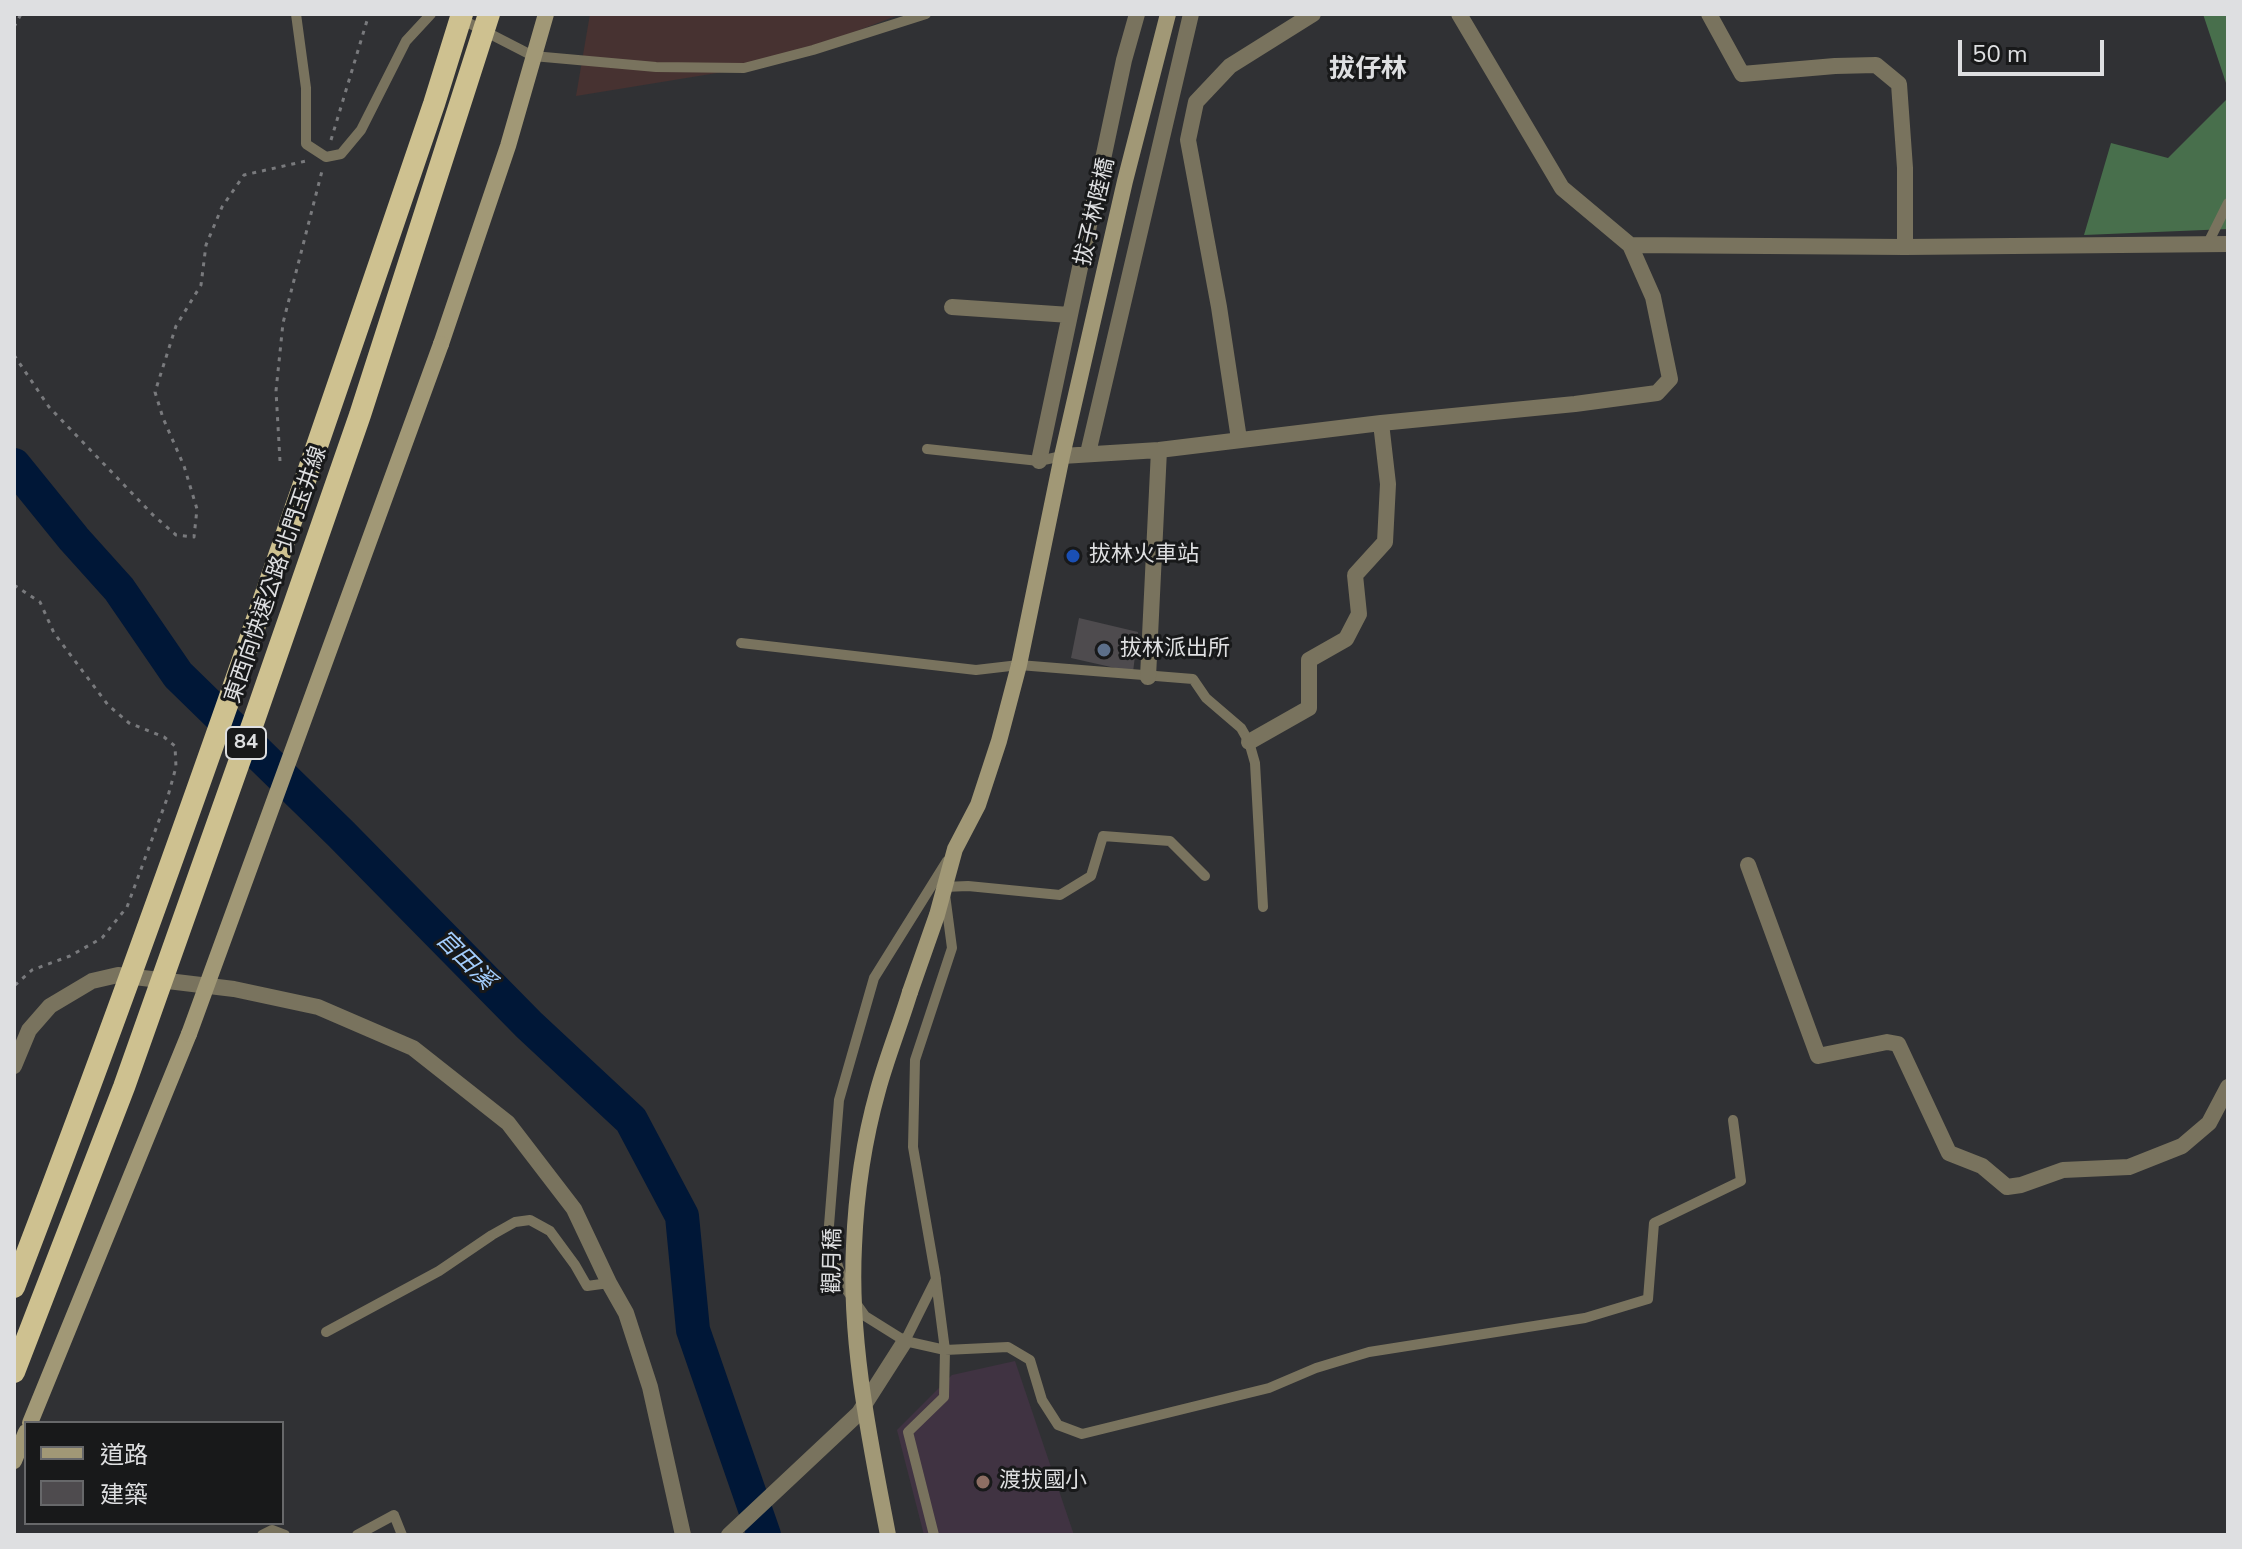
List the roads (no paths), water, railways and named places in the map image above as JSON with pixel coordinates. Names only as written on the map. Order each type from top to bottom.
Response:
[{"type":"highway","name":"東西向快速公路 北門玉井線","points":[[14,1287],[90,1089],[214,738],[405,188],[462,14]]},
{"type":"highway","name":"東西向快速公路 北門玉井線","points":[[14,1372],[124,1087],[253,723],[360,415],[489,14]]},
{"type":"main road","points":[[31,1421],[189,1034],[441,344],[508,146],[546,14]]},
{"type":"main road","name":"拔子林陸橋","points":[[1019,665],[1062,456],[1125,181],[1168,14]]},
{"type":"main road","name":"觀月穚","points":[[888,1535],[870,1439],[855,1328],[854,1247],[863,1164],[877,1092],[937,915],[955,849],[978,805],[1019,665]]},
{"type":"main road","points":[[14,1461],[24,1437]]},
{"type":"street","points":[[1039,461],[1124,60],[1137,14]]},
{"type":"street","points":[[1088,453],[1191,14]]},
{"type":"street","points":[[1239,439],[1219,307],[1188,140],[1196,102],[1230,66],[1313,14]]},
{"type":"street","points":[[1062,456],[1159,450],[1381,423],[1575,404],[1657,393],[1670,379],[1653,297],[1630,245],[1562,188],[1459,14]]},
{"type":"street","points":[[1709,14],[1742,74],[1876,65],[1899,84],[1905,168],[1905,247]]},
{"type":"street","points":[[1630,245],[1905,247],[2228,244]]},
{"type":"street","points":[[952,307],[1070,315]]},
{"type":"street","points":[[1249,742],[1309,708],[1309,660],[1346,639],[1359,614],[1355,575],[1385,542],[1388,484],[1381,423]]},
{"type":"street","points":[[1148,677],[1159,450]]},
{"type":"street","points":[[1748,865],[1818,1056],[1887,1042],[1898,1044],[1949,1153],[1982,1166],[2007,1187],[2063,1170],[2129,1167],[2182,1146],[2209,1123],[2228,1087]]},
{"type":"street","points":[[14,1066],[29,1030],[50,1006],[92,981],[118,975],[234,989],[318,1007],[413,1048],[508,1123],[574,1209],[626,1313],[650,1387],[683,1535]]},
{"type":"street","points":[[729,1535],[859,1413],[905,1341]]},
{"type":"lane","points":[[296,14],[306,88],[306,144],[326,157],[341,154],[361,130],[406,41],[431,14]]},
{"type":"lane","points":[[451,14],[533,56],[656,67],[744,68],[926,14]]},
{"type":"lane","points":[[2207,245],[2228,203]]},
{"type":"lane","points":[[927,449],[1039,461],[1062,456]]},
{"type":"lane","points":[[741,643],[976,670],[1019,665],[1193,679],[1206,698],[1241,728],[1249,742],[1255,763],[1263,907]]},
{"type":"lane","points":[[934,1535],[908,1432],[944,1397],[945,1350],[913,1147],[915,1060],[952,948],[944,887],[968,886],[1060,895],[1091,876],[1103,836],[1170,841],[1205,876]]},
{"type":"lane","points":[[955,849],[874,978],[839,1100],[828,1238],[846,1289],[865,1316],[905,1341],[945,1350],[1008,1347],[1030,1360],[1042,1400],[1058,1425],[1082,1434],[1269,1388],[1316,1368],[1369,1352],[1585,1318],[1648,1299],[1654,1223],[1741,1181],[1733,1120]]},
{"type":"lane","points":[[326,1332],[439,1271],[515,1222],[530,1220],[550,1231],[587,1286],[609,1283]]},
{"type":"lane","points":[[905,1341],[936,1279]]},
{"type":"lane","points":[[357,1535],[394,1515],[402,1535]]},
{"type":"lane","points":[[262,1535],[272,1530],[285,1535]]},
{"type":"waterway","name":"官田溪","points":[[14,465],[119,589],[178,675],[341,834],[529,1025],[631,1120],[682,1216],[693,1330],[764,1535]]},
{"type":"place","name":"拔林火車站","points":[[1073,556]]},
{"type":"place","name":"拔林派出所","points":[[1104,650]]},
{"type":"place","name":"渡拔國小","points":[[983,1482]]},
{"type":"district","name":"拔仔林","points":[[1368,71]]}]
